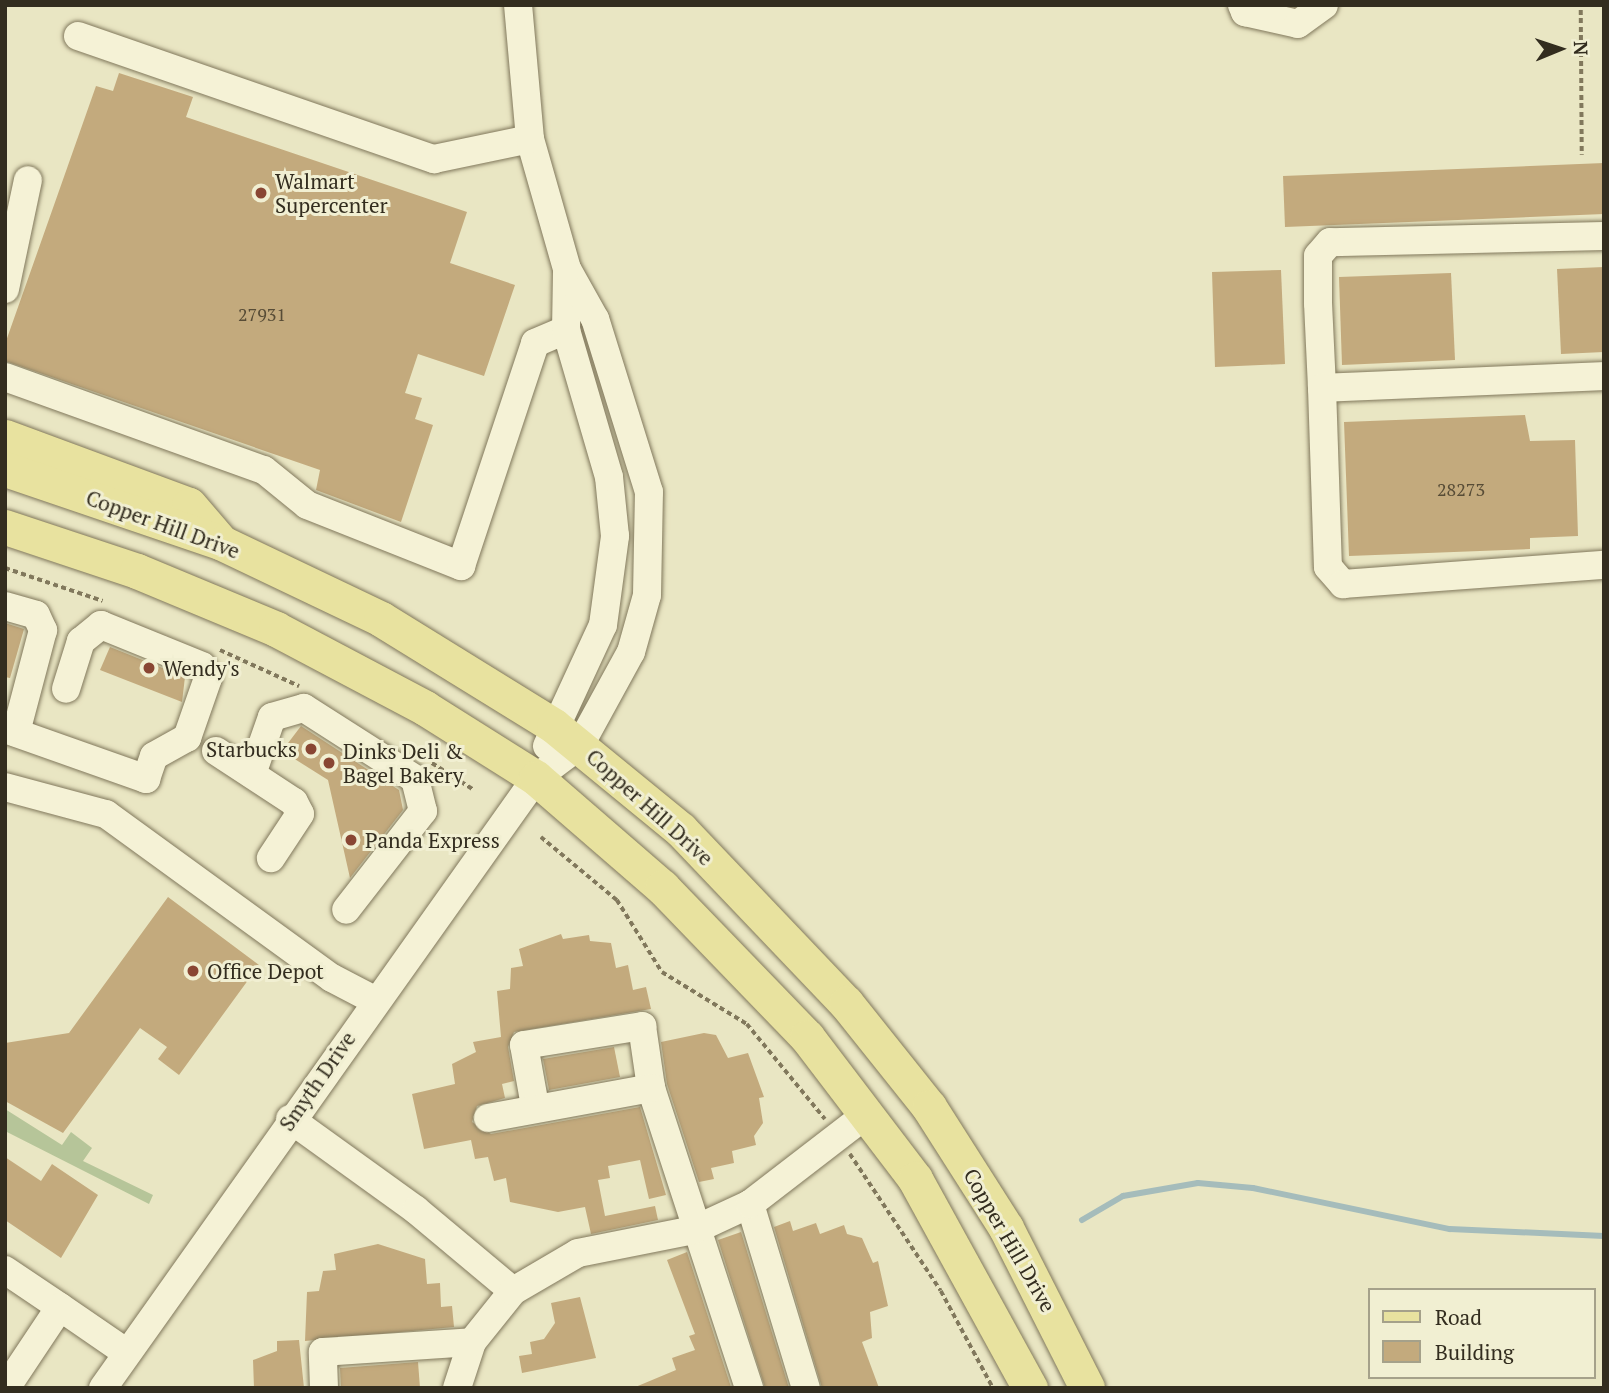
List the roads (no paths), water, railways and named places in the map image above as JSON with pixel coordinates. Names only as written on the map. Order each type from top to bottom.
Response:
[{"type":"main road","points":[[5,437],[189,505],[222,543]]},
{"type":"main road","name":"Copper Hill Drive","points":[[5,469],[222,543],[381,619],[567,736],[681,830],[760,910],[929,1107],[1006,1228],[1087,1388]]},
{"type":"main road","points":[[5,527],[137,571],[341,662],[536,778],[745,969],[869,1113],[915,1179],[1030,1388]]},
{"type":"main road","points":[[5,550],[80,572],[137,571]]},
{"type":"street","points":[[518,5],[530,139],[567,269],[595,319],[641,459],[652,548],[631,652],[567,736]]},
{"type":"street","points":[[1242,5],[1245,12],[1298,24],[1324,5]]},
{"type":"street","points":[[78,36],[434,159],[530,139]]},
{"type":"street","points":[[5,289],[28,180]]},
{"type":"street","points":[[1604,236],[1330,242],[1318,256],[1328,566],[1343,584],[1604,565]]},
{"type":"street","points":[[567,269],[566,330],[609,477],[615,536],[603,625],[567,736]]},
{"type":"street","points":[[5,377],[264,470],[307,505],[461,566],[535,343],[566,330]]},
{"type":"street","points":[[1322,388],[1604,376]]},
{"type":"street","points":[[5,606],[36,615],[43,630],[11,731],[146,779],[155,756],[187,738],[206,695],[202,666],[101,625],[81,641],[66,689]]},
{"type":"street","points":[[252,774],[272,717],[304,708],[415,779],[423,811],[346,910]]},
{"type":"street","name":"Smyth Drive","points":[[103,1388],[374,1000],[567,736]]},
{"type":"street","points":[[216,751],[294,802],[300,814],[271,858]]},
{"type":"street","points":[[5,788],[107,814],[332,978],[374,1000]]},
{"type":"street","points":[[535,1107],[524,1045],[642,1026],[651,1088],[694,1230],[749,1388]]},
{"type":"street","points":[[488,1118],[535,1107],[651,1088]]},
{"type":"street","points":[[457,1388],[472,1342],[513,1291],[578,1253],[694,1230],[750,1204],[869,1113]]},
{"type":"street","points":[[290,1119],[416,1210],[513,1291]]},
{"type":"street","points":[[750,1204],[806,1388]]},
{"type":"street","points":[[5,1270],[127,1353]]},
{"type":"street","points":[[6,1388],[60,1307]]},
{"type":"street","points":[[324,1388],[323,1352],[472,1342]]},
{"type":"waterway","points":[[1082,1220],[1123,1196],[1198,1183],[1253,1188],[1450,1229],[1604,1236]]},
{"type":"place","name":"Walmart Supercenter","points":[[261,193]]},
{"type":"place","name":"Wendy's","points":[[149,668]]},
{"type":"place","name":"Starbucks","points":[[311,749]]},
{"type":"place","name":"Dinks Deli & Bagel Bakery","points":[[329,763]]},
{"type":"place","name":"Panda Express","points":[[351,840]]},
{"type":"place","name":"Office Depot","points":[[193,971]]}]
